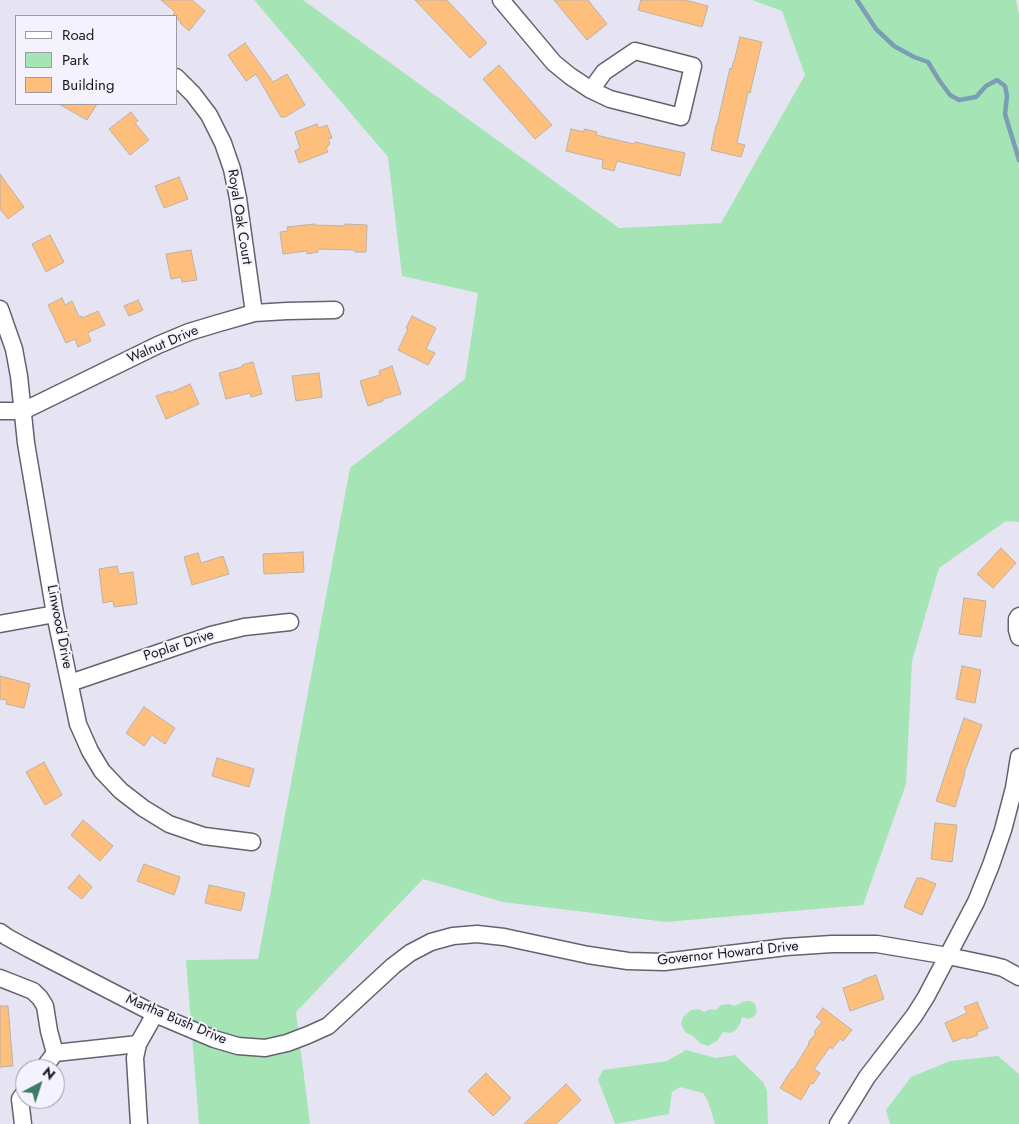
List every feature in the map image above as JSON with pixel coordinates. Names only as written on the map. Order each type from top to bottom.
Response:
[{"type":"street","points":[[501,0],[554,63],[591,90],[610,99],[681,116],[693,66],[635,52],[604,72],[591,90]]},
{"type":"street","name":"Royal Oak Court","points":[[178,79],[209,114],[223,143],[232,169],[254,313]]},
{"type":"street","name":"Linwood Drive","points":[[0,309],[14,349],[19,376],[26,443],[55,614],[78,724],[90,751],[102,771],[121,791],[143,808],[169,824],[204,836],[252,842]]},
{"type":"street","name":"Walnut Drive","points":[[0,411],[23,410],[158,345],[190,332],[254,313],[335,310]]},
{"type":"street","points":[[0,624],[55,614]]},
{"type":"street","points":[[1019,616],[1017,619],[1017,630],[1019,637]]},
{"type":"street","name":"Poplar Drive","points":[[70,683],[211,635],[244,627],[290,622]]},
{"type":"street","points":[[838,1124],[867,1076],[914,1016],[926,997],[976,902],[1005,822],[1014,788],[1019,757]]},
{"type":"street","name":"Martha Bush Drive","points":[[0,932],[7,938],[155,1014],[214,1040],[238,1046],[265,1048],[287,1043],[328,1026],[410,953],[431,942],[453,936]]},
{"type":"street","name":"Governor Howard Drive","points":[[453,936],[477,934],[504,937],[588,955],[628,961],[664,962],[786,947],[877,944],[1003,968],[1019,976]]},
{"type":"street","points":[[1003,968],[1019,962]]},
{"type":"street","points":[[0,978],[33,991],[40,998],[45,1006],[48,1031],[55,1053]]},
{"type":"street","points":[[139,1124],[135,1058],[138,1044],[155,1014]]},
{"type":"street","points":[[50,1059],[55,1053],[138,1044]]},
{"type":"street","points":[[21,1109],[23,1124]]},
{"type":"green space","points":[[254,0],[303,0],[619,228],[721,223],[805,75],[782,11],[752,0],[1016,0],[1019,14],[1019,522],[1006,521],[939,568],[912,661],[906,784],[863,905],[666,922],[503,902],[423,879],[296,1012],[310,1124],[199,1124],[186,960],[258,959],[350,468],[465,379],[478,293],[402,276],[388,157]]},
{"type":"green space","points":[[745,1001],[755,1004],[757,1013],[748,1019],[742,1017],[736,1030],[730,1033],[723,1032],[717,1041],[708,1046],[700,1043],[693,1036],[685,1032],[681,1024],[683,1017],[691,1010],[699,1009],[704,1012],[710,1009],[716,1010],[721,1005],[729,1004],[734,1006]]},
{"type":"green space","points":[[686,1050],[716,1058],[735,1055],[763,1082],[767,1091],[768,1124],[715,1124],[708,1101],[703,1093],[680,1087],[672,1092],[669,1114],[615,1124],[598,1080],[603,1070],[667,1061]]},
{"type":"green space","points":[[998,1056],[1019,1074],[1019,1124],[890,1124],[886,1110],[911,1077],[950,1061]]},
{"type":"building","points":[[161,0],[192,0],[205,11],[189,31],[180,23],[178,15],[173,15],[175,12]]},
{"type":"building","points":[[415,0],[447,0],[487,43],[470,58]]},
{"type":"building","points":[[554,0],[588,0],[607,24],[587,40]]},
{"type":"building","points":[[641,0],[685,0],[708,6],[702,27],[638,10]]},
{"type":"building","points":[[740,37],[762,42],[750,93],[748,92],[737,143],[745,145],[741,157],[711,150],[730,68],[732,69]]},
{"type":"building","points":[[245,43],[273,82],[287,74],[305,105],[285,117],[281,117],[256,74],[246,81],[228,55]]},
{"type":"building","points":[[499,65],[552,125],[535,139],[483,79]]},
{"type":"building","points":[[61,105],[96,105],[87,120]]},
{"type":"building","points":[[131,112],[138,121],[135,123],[149,140],[130,155],[109,129]]},
{"type":"building","points":[[317,124],[319,128],[327,125],[332,138],[328,139],[330,144],[326,148],[328,152],[299,163],[295,151],[300,148],[295,132]]},
{"type":"building","points":[[571,129],[584,132],[584,129],[597,132],[596,135],[685,153],[680,176],[617,161],[614,171],[602,168],[603,160],[566,151]]},
{"type":"building","points":[[0,174],[24,207],[8,219],[0,209]]},
{"type":"building","points":[[179,177],[188,199],[164,208],[155,186]]},
{"type":"building","points":[[314,224],[367,225],[366,252],[318,249],[318,252],[307,254],[307,251],[283,254],[280,232],[288,231],[287,227]]},
{"type":"building","points":[[50,235],[64,262],[46,272],[32,244]]},
{"type":"building","points":[[191,250],[197,280],[182,282],[181,277],[171,279],[166,254]]},
{"type":"building","points":[[62,298],[65,305],[72,301],[79,317],[82,316],[82,318],[98,311],[105,325],[89,332],[91,341],[78,347],[75,339],[66,343],[48,305]]},
{"type":"building","points":[[138,300],[143,310],[129,316],[124,306]]},
{"type":"building","points":[[412,316],[436,328],[426,349],[435,353],[428,365],[398,350]]},
{"type":"building","points":[[253,362],[262,394],[251,397],[250,393],[226,399],[219,373]]},
{"type":"building","points":[[392,366],[401,394],[368,406],[360,381],[380,375],[379,371]]},
{"type":"building","points":[[319,373],[322,397],[296,401],[292,376]]},
{"type":"building","points":[[190,384],[199,404],[166,419],[156,396],[170,391],[170,393]]},
{"type":"building","points":[[1001,548],[1016,563],[993,588],[977,574]]},
{"type":"building","points":[[303,552],[304,572],[264,574],[263,554]]},
{"type":"building","points":[[198,553],[201,563],[223,556],[229,574],[192,585],[184,557]]},
{"type":"building","points":[[117,566],[119,574],[133,572],[137,604],[114,607],[113,601],[103,603],[99,569]]},
{"type":"building","points":[[964,598],[986,601],[981,637],[959,634]]},
{"type":"building","points":[[962,666],[981,670],[975,703],[956,699]]},
{"type":"building","points":[[0,676],[30,684],[24,708],[6,704],[7,700],[0,699]]},
{"type":"building","points":[[144,707],[175,728],[165,744],[152,735],[144,746],[126,733]]},
{"type":"building","points":[[964,718],[982,725],[964,773],[955,807],[936,801]]},
{"type":"building","points":[[217,758],[254,769],[249,787],[212,776]]},
{"type":"building","points":[[44,762],[62,795],[45,805],[26,772]]},
{"type":"building","points":[[83,820],[113,846],[100,861],[71,835]]},
{"type":"building","points":[[935,823],[957,825],[952,862],[931,859]]},
{"type":"building","points":[[144,864],[180,877],[174,895],[137,881]]},
{"type":"building","points":[[79,875],[92,887],[82,899],[68,888]]},
{"type":"building","points":[[917,878],[922,878],[936,884],[922,915],[904,907]]},
{"type":"building","points":[[209,885],[245,893],[241,911],[205,903]]},
{"type":"building","points":[[876,975],[884,999],[850,1011],[843,988]]},
{"type":"building","points":[[977,1002],[988,1028],[977,1032],[978,1035],[966,1039],[965,1037],[953,1042],[945,1023],[967,1013],[964,1007]]},
{"type":"building","points":[[0,1006],[8,1006],[13,1066],[0,1067]]},
{"type":"building","points":[[823,1008],[852,1030],[843,1041],[840,1039],[832,1049],[830,1047],[814,1069],[820,1073],[813,1084],[811,1083],[801,1100],[780,1088],[822,1022],[816,1017]]},
{"type":"building","points":[[486,1073],[511,1098],[493,1116],[468,1091]]},
{"type":"building","points":[[566,1084],[581,1100],[556,1124],[524,1124]]},
{"type":"waterway","points":[[857,0],[876,29],[894,46],[928,62],[950,95],[959,100],[976,97],[986,86],[997,80],[1005,86],[1007,96],[1005,114],[1019,160]]}]
